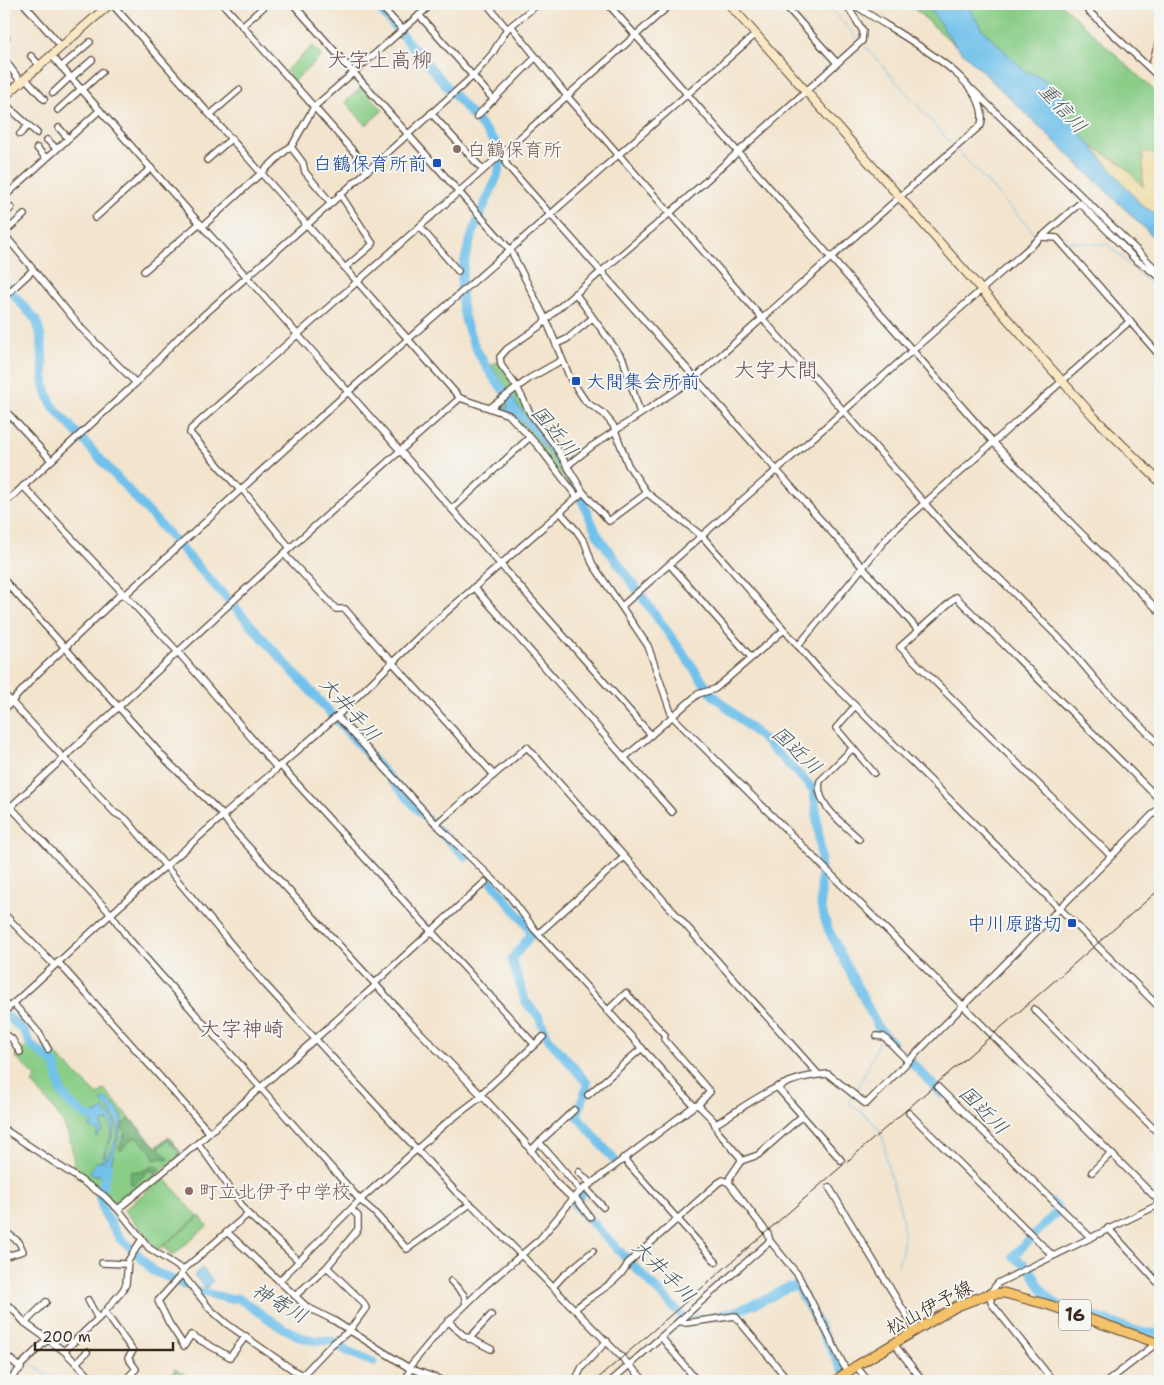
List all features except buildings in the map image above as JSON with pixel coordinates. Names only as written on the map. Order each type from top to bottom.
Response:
[{"type":"main road","name":"松山伊予線","points":[[835,1381],[856,1366],[957,1306],[989,1294],[1004,1293],[1049,1305],[1159,1343]]},
{"type":"street","points":[[24,4],[61,46]]},
{"type":"street","points":[[4,96],[111,4],[211,114],[460,398],[510,415],[580,494],[609,521],[646,494]]},
{"type":"street","points":[[222,4],[368,169]]},
{"type":"street","points":[[242,26],[267,4]]},
{"type":"street","points":[[293,4],[511,251],[546,320],[562,360],[583,399],[607,417],[616,431],[628,465],[646,494],[702,536],[798,646],[855,706],[1160,1008]]},
{"type":"street","points":[[379,4],[403,30]]},
{"type":"street","points":[[144,271],[291,147],[314,107],[432,4]]},
{"type":"street","points":[[487,4],[536,56],[567,96],[924,503],[975,559],[998,577],[1068,647],[1102,687],[1160,744]]},
{"type":"street","points":[[4,504],[136,383],[180,336],[454,94],[492,54],[510,28],[538,4]]},
{"type":"street","points":[[608,4],[994,442],[1064,516],[1160,612]]},
{"type":"street","points":[[290,548],[241,489],[190,433],[191,429],[671,4]]},
{"type":"street","points":[[729,4],[1094,417],[1160,482]]},
{"type":"street","points":[[784,4],[837,63]]},
{"type":"street","points":[[580,494],[568,465],[530,413],[517,387],[501,365],[500,357],[507,349],[546,320],[670,213],[864,39],[863,31],[846,4]]},
{"type":"street","points":[[854,4],[869,16],[928,50],[968,84],[1160,273]]},
{"type":"street","points":[[1080,4],[1160,74]]},
{"type":"street","points":[[419,15],[494,100]]},
{"type":"street","points":[[4,710],[65,647],[123,594],[349,391],[552,216],[618,154],[756,34]]},
{"type":"street","points":[[1152,66],[1160,40]]},
{"type":"street","points":[[61,67],[90,42]]},
{"type":"street","points":[[51,55],[651,735]]},
{"type":"street","points":[[31,56],[40,66]]},
{"type":"street","points":[[477,116],[536,56]]},
{"type":"street","points":[[4,59],[44,100]]},
{"type":"street","points":[[53,93],[92,60]]},
{"type":"street","points":[[58,110],[102,72]]},
{"type":"street","points":[[568,465],[640,413],[695,378],[981,125],[983,118],[968,84]]},
{"type":"street","points":[[211,114],[239,90]]},
{"type":"street","points":[[4,103],[37,133]]},
{"type":"street","points":[[4,197],[100,110]]},
{"type":"street","points":[[432,113],[483,170]]},
{"type":"street","points":[[20,134],[28,126]]},
{"type":"street","points":[[59,128],[68,138]]},
{"type":"street","points":[[207,160],[232,138]]},
{"type":"street","points":[[47,140],[56,148]]},
{"type":"street","points":[[291,147],[304,163],[305,172],[331,203]]},
{"type":"street","points":[[37,148],[45,158]]},
{"type":"street","points":[[502,153],[506,164],[918,630]]},
{"type":"street","points":[[95,218],[151,168]]},
{"type":"street","points":[[340,194],[373,244],[346,267]]},
{"type":"street","points":[[622,606],[1080,203],[1136,260],[1160,277]]},
{"type":"street","points":[[4,215],[11,208]]},
{"type":"street","points":[[24,215],[4,233],[82,329],[136,383]]},
{"type":"street","points":[[420,227],[458,271]]},
{"type":"street","points":[[1041,237],[1057,238],[1160,356]]},
{"type":"street","points":[[4,297],[33,270]]},
{"type":"street","points":[[576,293],[623,359],[640,413]]},
{"type":"street","points":[[556,344],[568,339],[590,320]]},
{"type":"street","points":[[798,646],[890,533],[1130,321]]},
{"type":"street","points":[[491,407],[517,387],[562,360]]},
{"type":"street","points":[[4,813],[290,548],[460,398]]},
{"type":"street","points":[[4,409],[51,460]]},
{"type":"street","points":[[452,508],[530,437]]},
{"type":"street","points":[[23,486],[178,652],[278,766],[534,1044]]},
{"type":"street","points":[[4,1012],[56,963],[336,716],[474,587],[580,494]]},
{"type":"street","points":[[560,512],[585,543],[589,559],[648,646],[672,716],[1160,1203],[1052,1255],[994,1286],[989,1294],[992,1304],[1053,1381]]},
{"type":"street","points":[[284,554],[333,607],[345,610],[494,775]]},
{"type":"street","points":[[670,565],[751,657]]},
{"type":"street","points":[[4,580],[168,762],[222,816],[376,984],[482,1095],[531,1150],[554,1181],[575,1198],[590,1217]]},
{"type":"street","points":[[474,587],[672,812]]},
{"type":"street","points":[[1112,856],[900,647],[956,597],[1160,800]]},
{"type":"street","points":[[624,758],[698,694],[709,690],[784,630]]},
{"type":"street","points":[[4,694],[115,813],[126,819],[263,982],[469,1205],[475,1208],[645,1381]]},
{"type":"street","points":[[855,706],[836,728],[874,773]]},
{"type":"street","points":[[336,716],[436,824],[503,888],[539,933],[607,1011],[716,1124],[718,1132],[738,1153],[741,1161]]},
{"type":"street","points":[[436,824],[527,747],[818,1074]]},
{"type":"street","points":[[853,748],[820,781],[819,786],[823,802],[859,839]]},
{"type":"street","points":[[4,800],[111,914],[128,938],[360,1200],[374,1212],[408,1249],[469,1205]]},
{"type":"street","points":[[716,1124],[777,1087],[798,1077],[818,1074],[828,1074],[866,1104],[1160,807]]},
{"type":"street","points":[[539,933],[624,857]]},
{"type":"street","points":[[118,1209],[198,1143],[317,1039],[485,882]]},
{"type":"street","points":[[4,914],[56,963],[209,1132]]},
{"type":"street","points":[[406,1381],[409,1368],[448,1321],[545,1234],[575,1198],[624,1158],[696,1105],[710,1092],[664,1039],[665,1034],[626,993],[607,1011]]},
{"type":"street","points":[[1154,1002],[1160,996]]},
{"type":"street","points":[[13,1003],[39,1033],[48,1049]]},
{"type":"street","points":[[1034,1009],[1160,1136]]},
{"type":"street","points":[[4,1034],[12,1039],[20,1052]]},
{"type":"street","points":[[877,1036],[884,1037],[908,1061]]},
{"type":"street","points":[[279,1281],[360,1200],[482,1095],[543,1037]]},
{"type":"street","points":[[588,1095],[642,1048]]},
{"type":"street","points":[[777,1087],[841,1160]]},
{"type":"street","points":[[938,1087],[1090,1237]]},
{"type":"street","points":[[531,1150],[574,1110]]},
{"type":"street","points":[[909,1113],[1052,1255]]},
{"type":"street","points":[[729,1183],[730,1177],[741,1161],[758,1155],[802,1116]]},
{"type":"street","points":[[4,1129],[103,1195],[118,1209],[154,1252],[210,1309],[293,1370],[316,1381]]},
{"type":"street","points":[[539,1142],[603,1207]]},
{"type":"street","points":[[198,1143],[248,1214],[299,1262]]},
{"type":"street","points":[[1092,1172],[1111,1152]]},
{"type":"street","points":[[624,1158],[716,1262]]},
{"type":"street","points":[[579,1172],[586,1188]]},
{"type":"street","points":[[575,1309],[591,1295],[601,1291],[677,1218],[720,1181],[729,1183],[768,1234],[770,1241],[798,1275],[847,1372]]},
{"type":"street","points":[[829,1187],[916,1331]]},
{"type":"street","points":[[296,1296],[327,1267],[358,1229],[358,1216],[351,1209]]},
{"type":"street","points":[[246,1336],[230,1357],[191,1335],[184,1346],[168,1323],[159,1303],[160,1298],[179,1276],[248,1214]]},
{"type":"street","points":[[1108,1228],[1160,1285]]},
{"type":"street","points":[[4,1231],[19,1242],[23,1250],[4,1258]]},
{"type":"street","points":[[227,1232],[307,1307],[349,1330],[409,1368],[444,1381]]},
{"type":"street","points":[[64,1351],[105,1312],[125,1287],[127,1264],[142,1239]]},
{"type":"street","points":[[611,1381],[770,1241]]},
{"type":"street","points":[[553,1287],[593,1251]]},
{"type":"street","points":[[102,1263],[127,1264]]},
{"type":"street","points":[[297,1381],[305,1375],[334,1342],[349,1330],[366,1308],[327,1267]]},
{"type":"street","points":[[451,1281],[464,1295],[466,1304]]},
{"type":"street","points":[[1004,1281],[1002,1285],[1004,1293]]},
{"type":"street","points":[[88,1300],[98,1319]]},
{"type":"street","points":[[25,1323],[46,1302]]},
{"type":"street","points":[[4,1304],[11,1307],[25,1323],[64,1351],[94,1381]]},
{"type":"street","points":[[105,1312],[133,1351],[128,1358],[136,1369],[124,1381]]},
{"type":"street","points":[[469,1339],[491,1315]]},
{"type":"street","points":[[682,1319],[686,1323],[736,1316],[789,1381]]},
{"type":"street","points":[[448,1321],[469,1339],[491,1349]]},
{"type":"street","points":[[662,1337],[697,1381]]},
{"type":"street","points":[[4,1378],[8,1381],[21,1368],[19,1367],[48,1339]]},
{"type":"street","points":[[575,1381],[582,1366],[607,1341]]},
{"type":"street","points":[[1108,1381],[1159,1343]]},
{"type":"street","points":[[894,1344],[923,1381]]},
{"type":"street","points":[[76,1362],[87,1352]]},
{"type":"street","points":[[9,1358],[19,1367]]},
{"type":"street","points":[[856,1366],[868,1381]]},
{"type":"green space","points":[[909,4],[926,4],[956,46]]},
{"type":"green space","points":[[966,4],[1061,4],[1160,96],[1160,157],[1143,151],[1143,188],[1123,165],[1090,145],[1063,112],[1058,101],[1072,109],[1041,77],[1025,71],[983,30]]},
{"type":"green space","points":[[313,46],[322,56],[294,81],[285,71]]},
{"type":"green space","points":[[362,87],[383,110],[366,125],[345,102]]},
{"type":"green space","points":[[497,362],[562,457],[577,495],[513,417],[493,407],[510,393],[491,365]]},
{"type":"green space","points":[[32,1040],[45,1052],[49,1048],[98,1095],[104,1089],[156,1147],[169,1137],[182,1154],[119,1206],[74,1174],[71,1145],[64,1124],[32,1083],[36,1077],[15,1057]]},
{"type":"green space","points":[[130,1119],[156,1147],[169,1137],[182,1154],[177,1156],[179,1152],[168,1140],[159,1148],[168,1157],[168,1160],[162,1158],[154,1160],[151,1151],[136,1137],[129,1141],[121,1151],[119,1149],[125,1133],[122,1130],[123,1123]]},
{"type":"green space","points":[[155,1165],[162,1170],[156,1175],[154,1170],[147,1172],[135,1184],[130,1183],[131,1171],[140,1172]]},
{"type":"green space","points":[[164,1177],[198,1217],[158,1250],[124,1210]]},
{"type":"green space","points":[[200,1216],[207,1226],[172,1256],[164,1246]]},
{"type":"green space","points":[[175,1369],[196,1381],[168,1381]]},
{"type":"sand","points":[[1090,145],[1123,165],[1143,187],[1143,151],[1160,157],[1160,216],[1142,206]]},
{"type":"water","points":[[926,4],[966,4],[983,30],[1025,71],[1041,77],[1062,94],[1073,111],[1059,101],[1063,112],[1142,206],[1160,216],[1160,243],[956,46]]},
{"type":"water","points":[[509,394],[561,459],[580,492],[578,494],[528,428],[511,414],[493,407],[494,405],[508,409],[507,396]]},
{"type":"water","points":[[105,1098],[120,1112],[121,1127],[107,1175],[105,1176],[108,1166],[106,1161],[105,1172],[101,1175],[92,1175],[90,1171],[96,1162],[103,1161],[112,1131],[108,1121],[102,1122],[102,1132],[96,1137],[98,1131],[90,1128],[93,1120],[88,1118],[104,1109],[113,1120],[115,1128],[105,1155],[107,1159],[117,1134],[117,1123],[101,1101]]},
{"type":"water","points":[[202,1268],[213,1281],[206,1288],[194,1275]]},
{"type":"waterway","name":"国近川","points":[[375,4],[499,146],[500,166],[469,245],[463,267],[461,288],[468,330],[478,353],[511,401]]},
{"type":"waterway","points":[[827,4],[857,38]]},
{"type":"waterway","points":[[865,46],[954,147]]},
{"type":"waterway","points":[[957,150],[1035,234]]},
{"type":"waterway","points":[[1062,241],[1108,245],[1160,293]]},
{"type":"waterway","name":"大井手川","points":[[4,284],[36,320],[42,343],[45,387],[55,409],[431,824],[466,857]]},
{"type":"waterway","name":"国近川","points":[[576,487],[597,534],[712,694],[768,744],[814,790],[821,860]]},
{"type":"waterway","name":"国近川","points":[[821,866],[821,907],[828,929],[879,1029],[892,1042]]},
{"type":"waterway","name":"大井手川","points":[[492,882],[530,929],[530,936],[512,959],[525,1001],[539,1017],[548,1038],[587,1083],[578,1117],[616,1162]]},
{"type":"waterway","name":"神寄川","points":[[4,1013],[24,1031],[31,1045],[55,1064],[61,1091],[68,1102],[83,1114],[94,1119],[100,1118]]},
{"type":"waterway","points":[[856,1093],[880,1040]]},
{"type":"waterway","name":"国近川","points":[[904,1055],[942,1094]]},
{"type":"waterway","points":[[853,1096],[848,1102],[874,1124],[884,1140],[886,1160],[903,1226],[902,1251],[898,1264]]},
{"type":"waterway","name":"神寄川","points":[[101,1192],[108,1166]]},
{"type":"waterway","name":"大井手川","points":[[581,1194],[575,1205],[685,1319],[700,1318]]},
{"type":"waterway","name":"神寄川","points":[[99,1195],[104,1213],[121,1240],[132,1248],[153,1271],[185,1285]]},
{"type":"waterway","name":"国近川","points":[[1034,1235],[1059,1210],[1051,1202]]},
{"type":"waterway","name":"国近川","points":[[1025,1265],[1013,1256],[1032,1237]]},
{"type":"waterway","name":"国近川","points":[[1030,1269],[1046,1296],[1062,1306]]},
{"type":"waterway","name":"大井手川","points":[[715,1316],[749,1306],[786,1288],[798,1287],[842,1369]]},
{"type":"waterway","name":"神寄川","points":[[196,1290],[229,1299],[238,1298],[279,1326],[301,1337],[310,1340],[333,1341],[345,1350],[373,1362]]},
{"type":"waterway","name":"国近川","points":[[1084,1313],[1140,1332],[1160,1334]]},
{"type":"waterway","points":[[4,1347],[24,1359]]},
{"type":"waterway","points":[[27,1361],[58,1381]]},
{"type":"waterway","name":"大井手川","points":[[850,1378],[854,1381]]},
{"type":"railway","points":[[595,1381],[1160,889]]},
{"type":"place","name":"白鶴保育所","points":[[457,149]]},
{"type":"place","name":"白鶴保育所前","points":[[437,163]]},
{"type":"place","name":"大間集会所前","points":[[576,381]]},
{"type":"place","name":"中川原踏切","points":[[1072,923]]},
{"type":"place","name":"町立北伊予中学校","points":[[189,1191]]},
{"type":"district","name":"大字上高柳","points":[[380,60]]},
{"type":"district","name":"大字大間","points":[[776,370]]},
{"type":"district","name":"大字神崎","points":[[242,1029]]},
{"type":"water label","name":"重信川","points":[[1063,108]]}]
